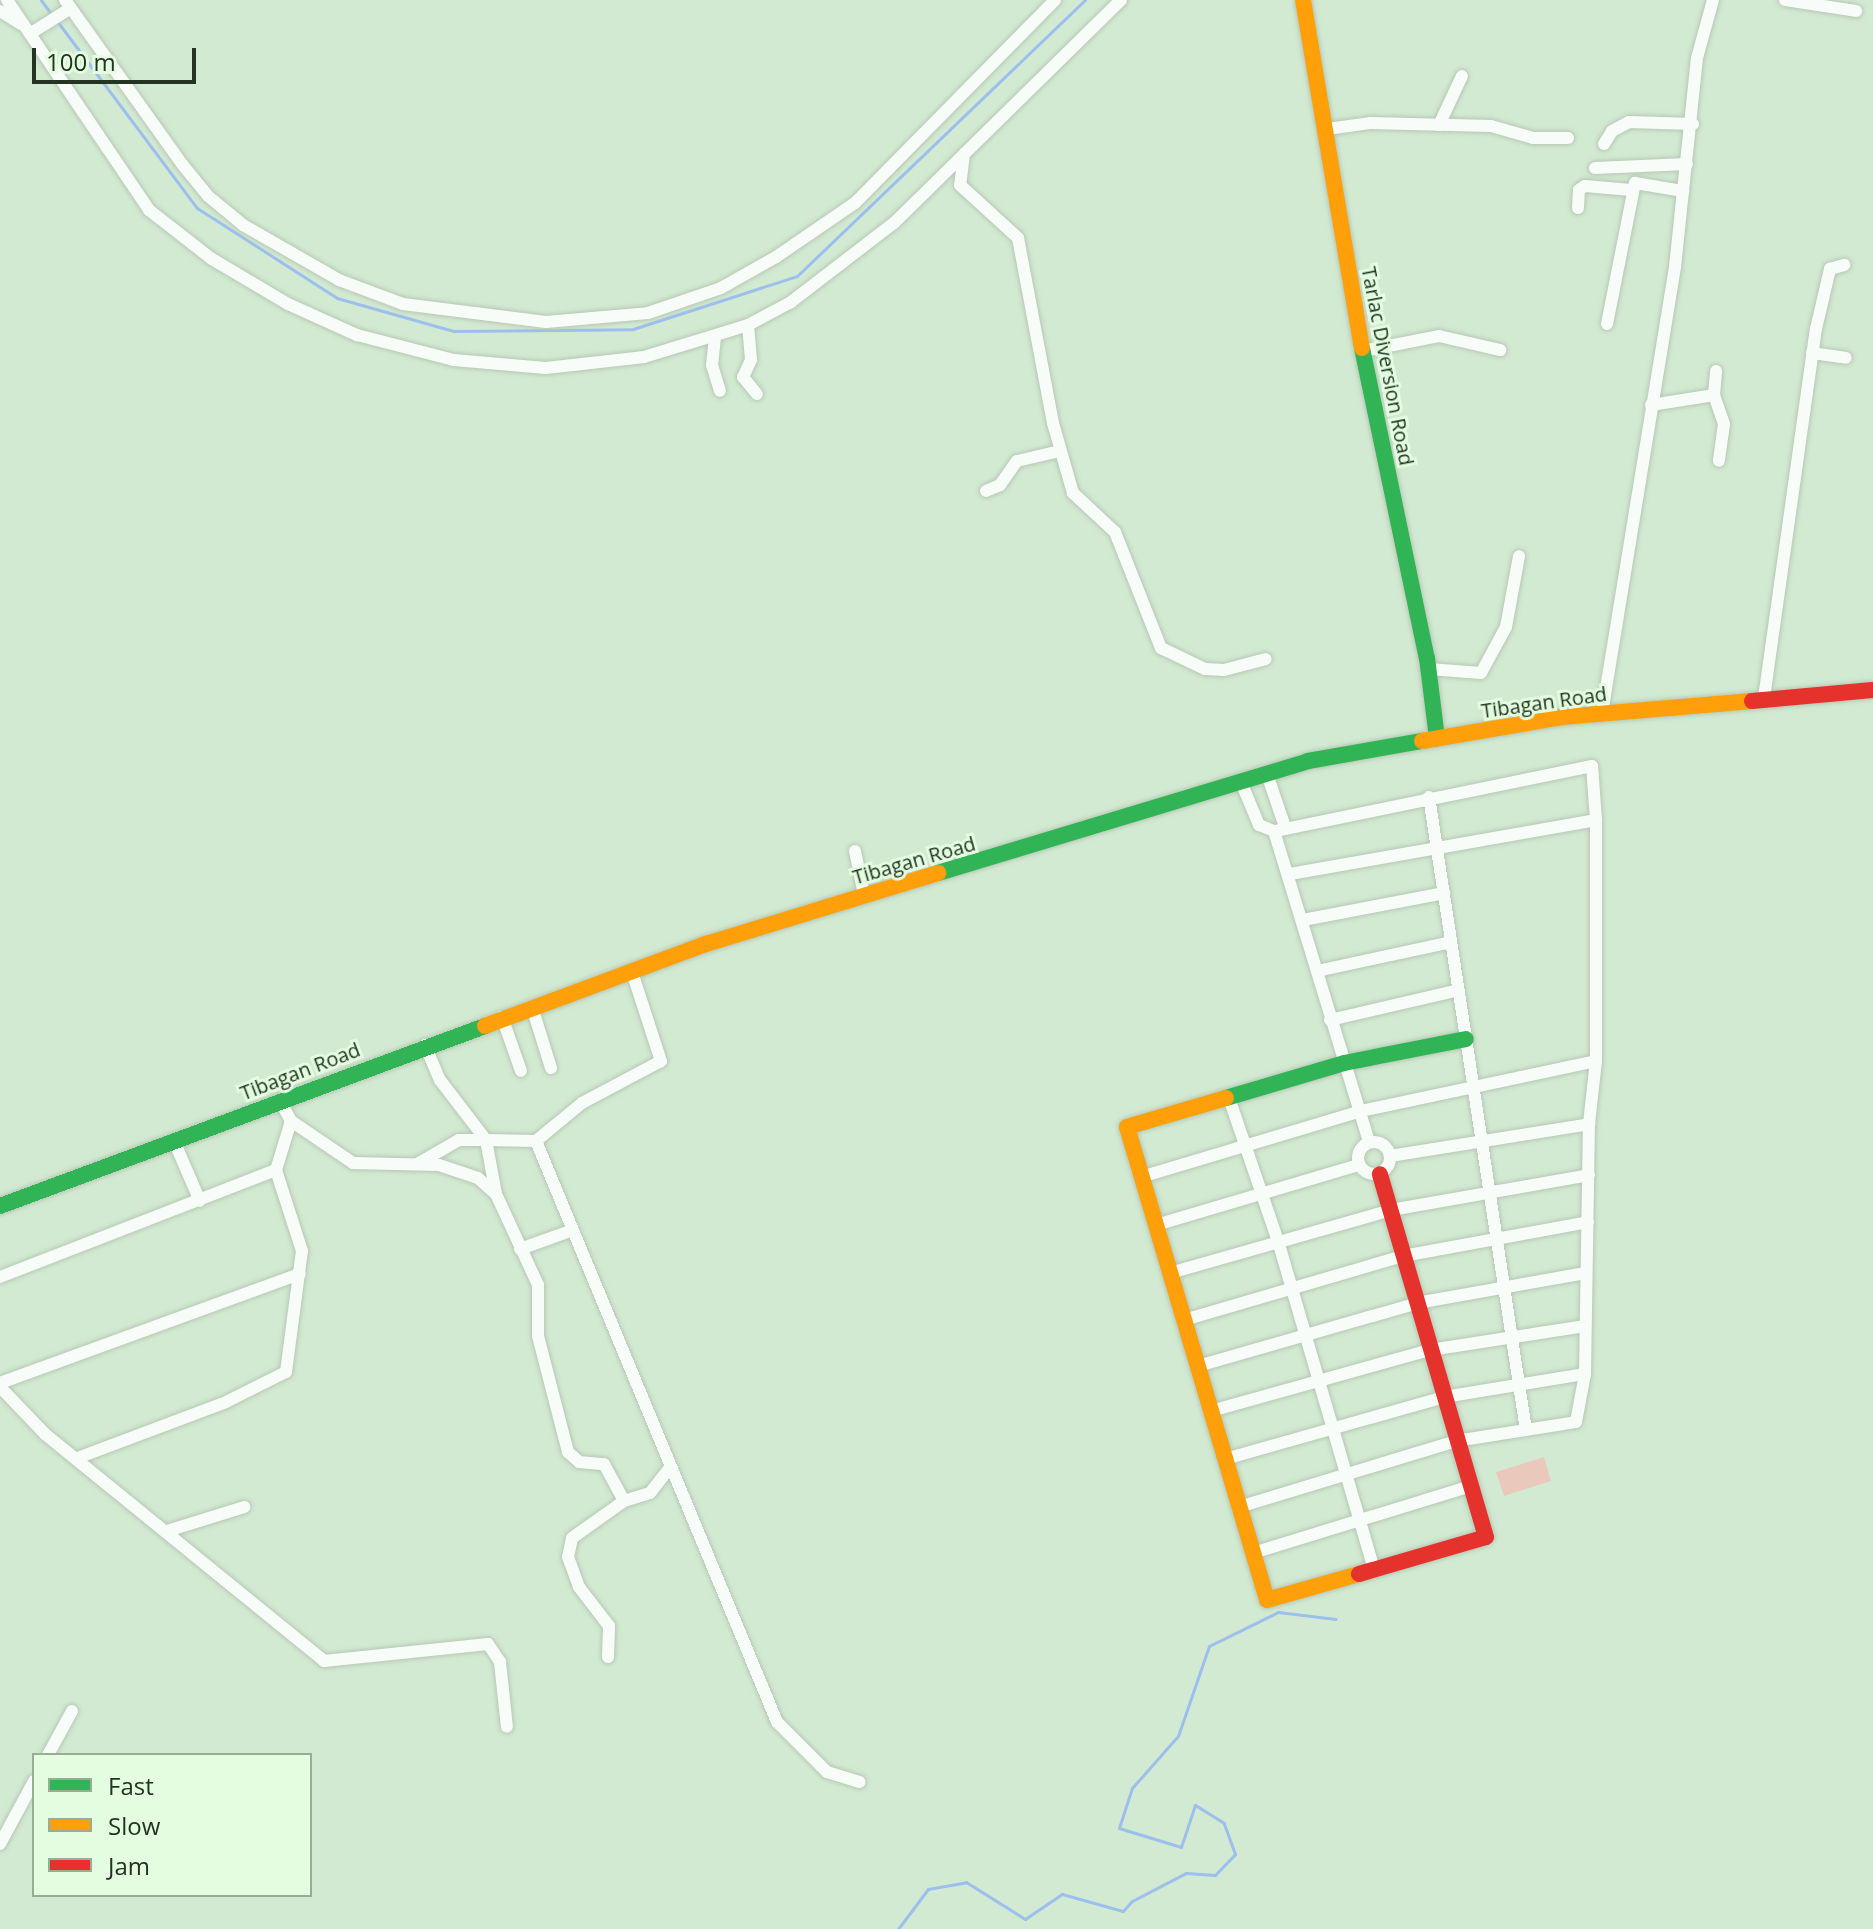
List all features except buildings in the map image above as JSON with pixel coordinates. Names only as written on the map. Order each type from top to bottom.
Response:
[{"type":"main road","name":"Tarlac Diversion Road","points":[[1303,0],[1363,351],[1429,669],[1437,738]]},
{"type":"main road","name":"Tibagan Road","points":[[0,1206],[425,1045],[632,972],[864,895],[1267,774],[1369,748],[1602,713],[1873,690]]},
{"type":"main road","points":[[1380,1174],[1486,1537],[1267,1600],[1127,1127],[1344,1063],[1466,1039]]},
{"type":"street","points":[[7,0],[34,29],[158,219],[254,286],[357,335],[454,360],[546,368],[644,357],[715,337],[748,325],[846,263],[1121,0]]},
{"type":"street","points":[[34,29],[67,7],[208,196],[243,225],[339,280],[403,304],[546,322],[648,313],[721,288],[776,257],[855,203],[1055,0]]},
{"type":"street","points":[[1602,713],[1693,124],[1702,27],[1713,0]]},
{"type":"street","points":[[1785,0],[1856,11]]},
{"type":"street","points":[[0,11],[34,29]]},
{"type":"street","points":[[1439,125],[1462,76]]},
{"type":"street","points":[[1604,144],[1612,131],[1629,122],[1693,124]]},
{"type":"street","points":[[1327,129],[1370,123],[1491,126],[1533,138],[1568,138]]},
{"type":"street","points":[[965,151],[960,185],[1018,238],[1060,451],[1073,493],[1115,532],[1131,563],[1163,651],[1205,669],[1266,659]]},
{"type":"street","points":[[1595,168],[1687,164]]},
{"type":"street","points":[[1607,324],[1631,190],[1639,182],[1683,191]]},
{"type":"street","points":[[1578,208],[1579,190],[1585,186],[1631,190]]},
{"type":"street","points":[[1764,698],[1812,353],[1827,277],[1830,269],[1844,265]]},
{"type":"street","points":[[748,325],[751,360],[743,377],[757,394]]},
{"type":"street","points":[[1363,351],[1439,336],[1500,350]]},
{"type":"street","points":[[715,337],[712,365],[720,391]]},
{"type":"street","points":[[1812,353],[1846,358]]},
{"type":"street","points":[[1716,371],[1714,395],[1724,424],[1719,461]]},
{"type":"street","points":[[1651,405],[1714,395]]},
{"type":"street","points":[[986,491],[1000,485],[1017,461],[1060,451]]},
{"type":"street","points":[[1429,669],[1481,673],[1506,627],[1519,556]]},
{"type":"street","points":[[1239,1507],[1456,1441],[1576,1422],[1585,1374],[1589,1124],[1596,1061],[1596,820],[1592,766],[1280,829],[1259,825],[1241,782]]},
{"type":"street","points":[[1267,774],[1290,874],[1330,1020],[1369,1142]]},
{"type":"street","points":[[1248,800],[1273,791]]},
{"type":"street","points":[[1429,797],[1526,1430]]},
{"type":"street","points":[[1290,874],[1596,820]]},
{"type":"street","points":[[855,851],[864,895]]},
{"type":"street","points":[[1303,920],[1444,893]]},
{"type":"street","points":[[1317,971],[1451,942]]},
{"type":"street","points":[[414,1164],[459,1140],[536,1141],[582,1103],[661,1061],[632,972]]},
{"type":"street","points":[[1330,1020],[1459,990]]},
{"type":"street","points":[[532,1007],[551,1068]]},
{"type":"street","points":[[502,1017],[521,1071]]},
{"type":"street","points":[[425,1045],[440,1080],[486,1140],[496,1194],[538,1285],[538,1336],[568,1452],[579,1462],[604,1464],[624,1501]]},
{"type":"street","points":[[1141,1177],[1361,1111],[1473,1083],[1596,1061]]},
{"type":"street","points":[[1229,1098],[1278,1241],[1374,1569]]},
{"type":"street","points":[[280,1101],[291,1121],[353,1163],[414,1164],[458,1171],[496,1194]]},
{"type":"street","points":[[80,1457],[283,1377],[295,1339],[300,1274],[300,1239],[276,1170],[291,1121]]},
{"type":"street","points":[[1390,1156],[1589,1124]]},
{"type":"street","points":[[174,1141],[200,1201]]},
{"type":"street","points":[[536,1141],[669,1469],[777,1722],[827,1772],[859,1782]]},
{"type":"street","points":[[1369,1142],[1385,1146],[1390,1156]]},
{"type":"street","points":[[1369,1142],[1358,1153],[1359,1165],[1369,1174],[1380,1174],[1390,1156]]},
{"type":"street","points":[[1156,1225],[1359,1165]]},
{"type":"street","points":[[0,1277],[276,1170]]},
{"type":"street","points":[[1170,1273],[1391,1210],[1489,1189],[1589,1175]]},
{"type":"street","points":[[1184,1320],[1403,1256],[1588,1222]]},
{"type":"street","points":[[520,1249],[573,1230]]},
{"type":"street","points":[[1198,1366],[1417,1303],[1585,1273]]},
{"type":"street","points":[[300,1274],[0,1385],[45,1434],[80,1457],[331,1664],[488,1644],[500,1662],[507,1727]]},
{"type":"street","points":[[1211,1411],[1430,1350],[1585,1326]]},
{"type":"street","points":[[1225,1459],[1444,1397],[1518,1382],[1585,1374]]},
{"type":"street","points":[[608,1657],[608,1620],[579,1587],[568,1553],[576,1531],[624,1501],[650,1493],[669,1469]]},
{"type":"street","points":[[1253,1553],[1471,1486]]},
{"type":"street","points":[[167,1531],[244,1507]]},
{"type":"street","points":[[49,1753],[72,1711]]},
{"type":"street","points":[[0,1844],[32,1785]]},
{"type":"shaded area","points":[[1544,1457],[1551,1481],[1504,1496],[1496,1472]]},
{"type":"waterway","points":[[41,0],[52,15]]},
{"type":"waterway","points":[[57,21],[197,208],[337,298],[454,331],[633,329],[797,276],[1085,0]]},
{"type":"waterway","points":[[898,1929],[928,1889],[966,1882],[1025,1919],[1062,1894],[1123,1911],[1132,1901],[1186,1873],[1215,1875],[1235,1854],[1224,1823],[1195,1805],[1181,1847],[1119,1828],[1132,1788],[1178,1736],[1209,1646],[1278,1612],[1336,1619]]},
{"type":"traffic: fast","points":[[1362,348],[1427,658],[1437,738]]},
{"type":"traffic: fast","points":[[938,873],[1308,761],[1422,741]]},
{"type":"traffic: fast","points":[[0,1206],[485,1026]]},
{"type":"traffic: fast","points":[[1226,1098],[1344,1063],[1466,1039]]},
{"type":"traffic: slow","points":[[1303,0],[1362,348]]},
{"type":"traffic: slow","points":[[1422,741],[1562,717],[1752,701]]},
{"type":"traffic: slow","points":[[485,1026],[706,944],[938,873]]},
{"type":"traffic: slow","points":[[1226,1098],[1127,1127],[1267,1600],[1359,1574]]},
{"type":"traffic: jam","points":[[1752,701],[1873,690]]},
{"type":"traffic: jam","points":[[1359,1574],[1486,1537],[1380,1174]]}]
